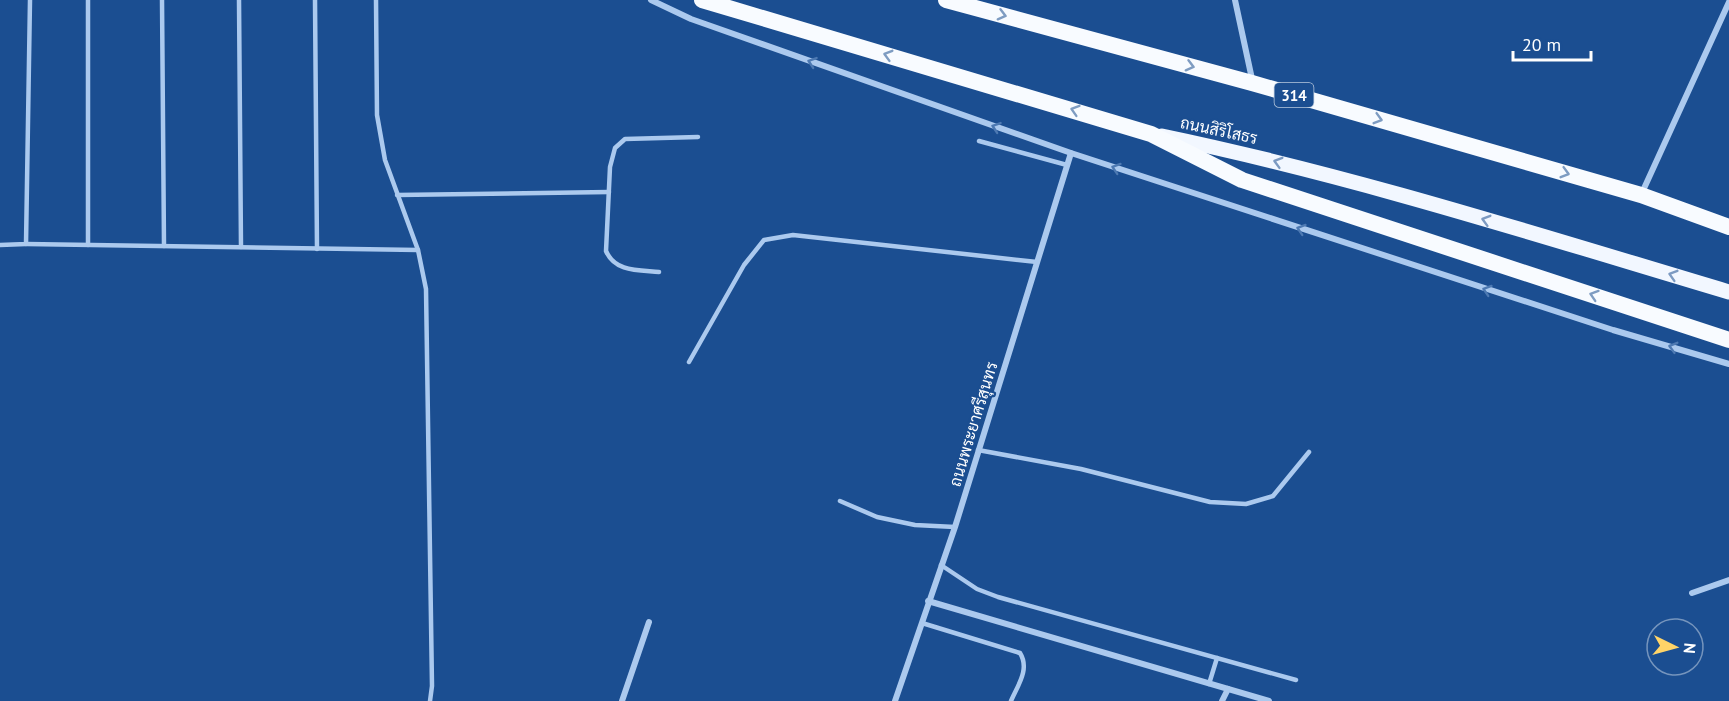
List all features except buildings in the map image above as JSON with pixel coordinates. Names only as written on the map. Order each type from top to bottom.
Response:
[{"type":"highway","name":"ถนนสิริโสธร","points":[[702,0],[1151,134]]},
{"type":"highway","name":"314","points":[[953,1],[1252,83],[1641,195]]},
{"type":"highway","points":[[1151,134],[1242,180],[1729,340]]},
{"type":"highway","points":[[1641,195],[1729,227]]},
{"type":"main road","name":"ถนนสิริโสธร","points":[[1151,134],[1251,154],[1525,231],[1729,292]]},
{"type":"street","points":[[651,0],[691,19],[1071,153],[1613,330],[1729,364]]},
{"type":"street","points":[[1235,0],[1252,83]]},
{"type":"street","points":[[1641,195],[1729,2]]},
{"type":"street","name":"ถนนพระยาศรีสุนทร","points":[[895,701],[955,527],[1071,153]]},
{"type":"street","points":[[1692,593],[1729,580]]},
{"type":"street","points":[[928,601],[1269,701]]},
{"type":"street","points":[[622,701],[649,622]]},
{"type":"street","points":[[1222,701],[1228,689]]},
{"type":"lane","points":[[26,244],[30,0]]},
{"type":"lane","points":[[88,0],[88,245]]},
{"type":"lane","points":[[162,0],[164,246]]},
{"type":"lane","points":[[240,0],[241,247]]},
{"type":"lane","points":[[315,0],[317,249]]},
{"type":"lane","points":[[376,0],[377,115],[385,160],[418,250],[426,289],[432,686],[430,701]]},
{"type":"lane","points":[[658,272],[626,269],[610,260],[606,251],[610,167],[615,148],[626,139],[698,137]]},
{"type":"lane","points":[[979,141],[1067,165]]},
{"type":"lane","points":[[397,195],[609,192]]},
{"type":"lane","points":[[689,362],[744,265],[764,240],[793,235],[1037,262]]},
{"type":"lane","points":[[0,245],[418,250]]},
{"type":"lane","points":[[978,450],[1081,469],[1209,502],[1246,504],[1273,496],[1309,452]]},
{"type":"lane","points":[[840,501],[877,517],[915,525],[955,527]]},
{"type":"lane","points":[[941,565],[977,589],[998,597],[1296,680]]},
{"type":"lane","points":[[922,623],[1020,653],[1025,668],[1011,701]]},
{"type":"lane","points":[[1209,684],[1217,658]]}]
